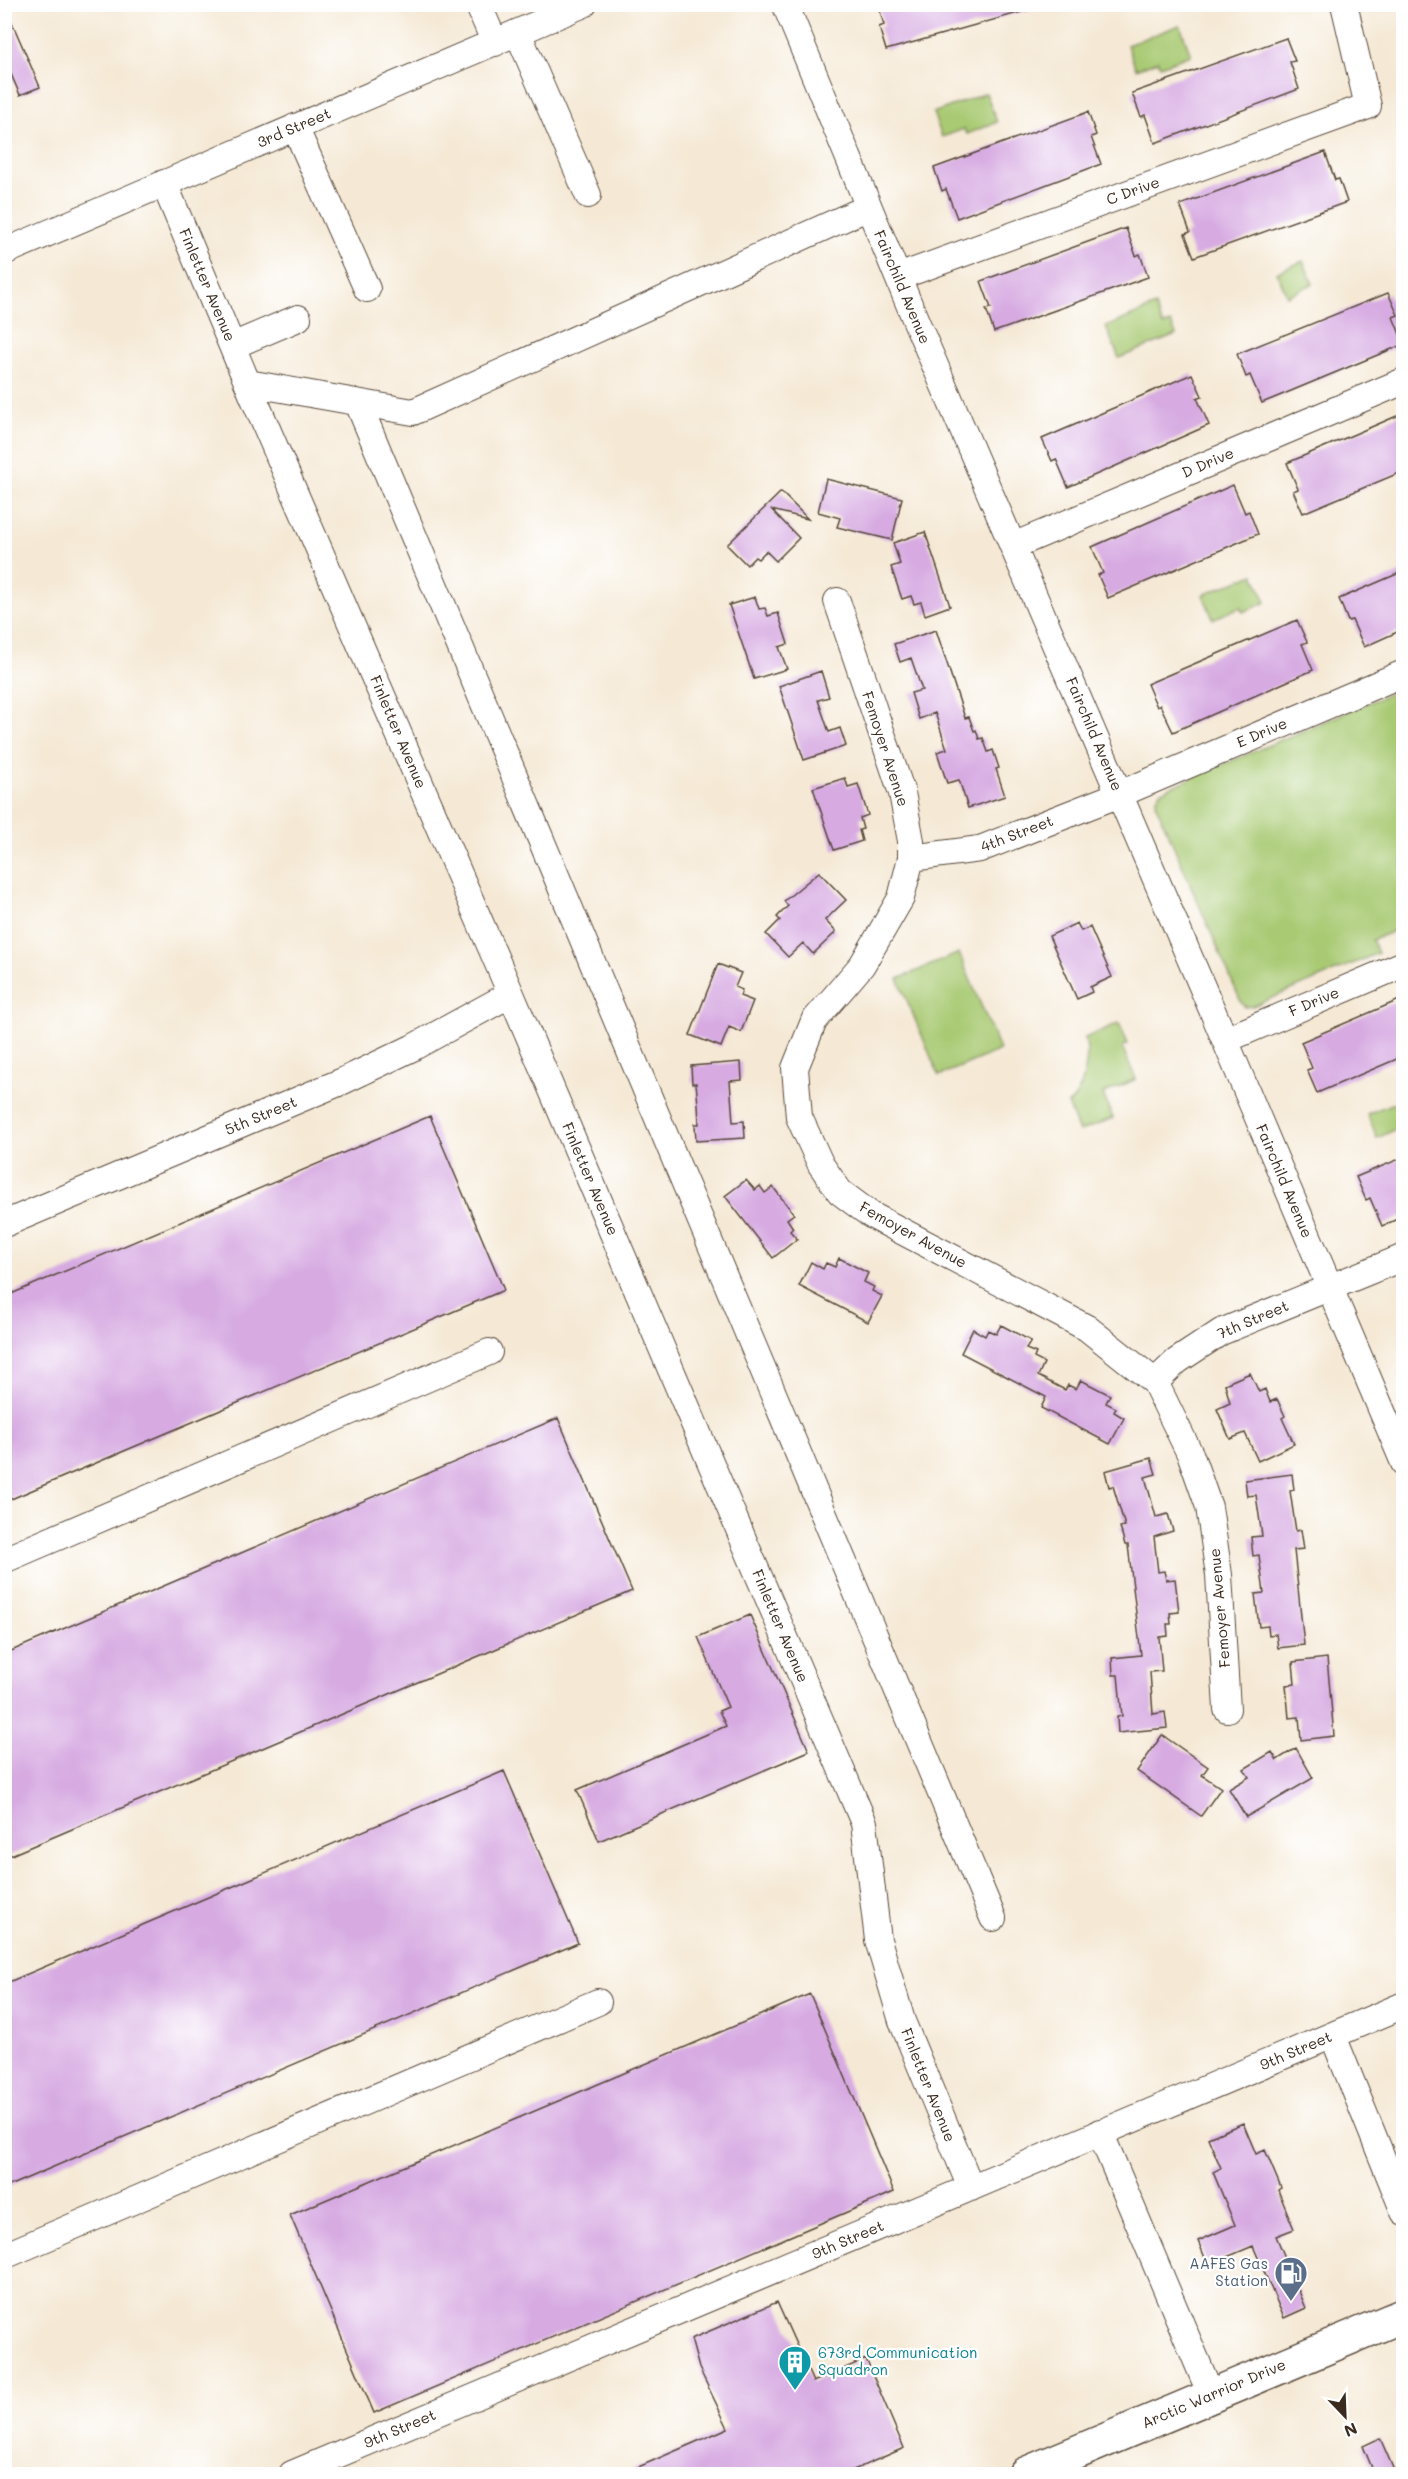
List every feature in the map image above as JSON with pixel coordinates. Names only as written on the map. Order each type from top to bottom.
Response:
[{"type":"main road","name":"Arctic Warrior Drive","points":[[1045,2471],[1211,2395],[1404,2315]]},
{"type":"street","points":[[478,4],[506,38],[588,195]]},
{"type":"street","name":"3rd Street","points":[[4,252],[585,4]]},
{"type":"street","name":"Fairchild Avenue","points":[[785,4],[898,277],[1404,1463]]},
{"type":"street","name":"C Drive","points":[[898,277],[1368,106],[1344,4]]},
{"type":"street","points":[[295,127],[367,289]]},
{"type":"street","name":"Finletter Avenue","points":[[164,183],[864,1823],[878,1940],[902,2021],[971,2188]]},
{"type":"street","points":[[248,383],[413,412],[869,207]]},
{"type":"street","points":[[232,346],[298,318]]},
{"type":"street","name":"D Drive","points":[[1013,546],[1404,381]]},
{"type":"street","points":[[358,403],[993,1918]]},
{"type":"street","name":"Femoyer Avenue","points":[[837,601],[902,793],[911,841],[911,858],[901,898],[862,965],[814,1021],[795,1068],[800,1117],[821,1165],[840,1192],[871,1215],[1088,1328],[1155,1382],[1191,1456],[1209,1507],[1219,1575],[1227,1709]]},
{"type":"street","name":"E Drive","points":[[1120,794],[1404,673]]},
{"type":"street","name":"4th Street","points":[[911,858],[980,849],[1120,794]]},
{"type":"street","name":"F Drive","points":[[1225,1040],[1404,964]]},
{"type":"street","name":"5th Street","points":[[4,1224],[344,1081],[412,1048],[511,994]]},
{"type":"street","name":"7th Street","points":[[1155,1382],[1177,1361],[1221,1332],[1404,1257]]},
{"type":"street","points":[[4,1560],[489,1352]]},
{"type":"street","points":[[4,2256],[598,2002]]},
{"type":"street","name":"9th Street","points":[[292,2475],[1404,2005]]},
{"type":"street","points":[[1333,2036],[1404,2212]]},
{"type":"street","points":[[1100,2132],[1211,2395]]},
{"type":"green space","points":[[1180,25],[1191,55],[1160,66],[1158,61],[1136,69],[1127,45]]},
{"type":"green space","points":[[986,93],[997,122],[967,134],[964,129],[942,137],[933,113]]},
{"type":"green space","points":[[1303,261],[1313,284],[1287,296],[1277,272]]},
{"type":"green space","points":[[1155,306],[1163,326],[1171,323],[1176,335],[1119,358],[1106,327]]},
{"type":"green space","points":[[1254,574],[1266,602],[1243,612],[1240,607],[1213,619],[1203,595]]},
{"type":"green space","points":[[1403,688],[1403,927],[1372,940],[1378,953],[1253,1006],[1245,1007],[1156,805],[1157,797],[1161,791]]},
{"type":"green space","points":[[959,953],[1000,1050],[939,1076],[898,979]]},
{"type":"green space","points":[[1119,1023],[1128,1044],[1122,1047],[1136,1079],[1103,1094],[1113,1118],[1079,1132],[1068,1104],[1074,1099],[1082,1083],[1087,1054],[1085,1038]]},
{"type":"green space","points":[[1396,1102],[1403,1126],[1377,1138],[1367,1114]]},
{"type":"building","points":[[4,4],[40,87],[20,95],[4,58]]},
{"type":"building","points":[[878,4],[1031,4],[1032,9],[886,50],[879,27],[884,25]]},
{"type":"building","points":[[1286,38],[1295,61],[1290,62],[1299,89],[1155,143],[1145,115],[1141,117],[1132,93]]},
{"type":"building","points":[[1088,112],[1096,135],[1091,137],[1101,164],[957,218],[946,189],[942,191],[934,168]]},
{"type":"building","points":[[1325,152],[1335,180],[1339,179],[1347,202],[1194,257],[1185,234],[1190,232],[1180,205]]},
{"type":"building","points":[[1126,228],[1136,256],[1140,254],[1148,277],[994,332],[986,309],[991,308],[981,281]]},
{"type":"building","points":[[1388,293],[1398,315],[1393,317],[1404,344],[1262,403],[1250,375],[1246,377],[1237,354]]},
{"type":"building","points":[[1192,374],[1202,396],[1197,398],[1209,425],[1068,487],[1056,459],[1052,461],[1042,439]]},
{"type":"building","points":[[1404,413],[1404,471],[1303,513],[1293,491],[1298,489],[1287,463]]},
{"type":"building","points":[[826,479],[902,498],[892,540],[837,527],[840,518],[818,512]]},
{"type":"building","points":[[1233,485],[1245,513],[1249,511],[1258,534],[1108,598],[1098,575],[1103,573],[1092,547]]},
{"type":"building","points":[[781,492],[808,519],[772,510],[799,538],[776,561],[766,551],[747,565],[727,545]]},
{"type":"building","points":[[925,532],[950,606],[925,615],[921,602],[914,604],[911,596],[902,599],[891,567],[900,564],[893,543]]},
{"type":"building","points":[[1404,571],[1404,629],[1364,647],[1352,620],[1348,621],[1339,599]]},
{"type":"building","points":[[755,597],[759,609],[765,608],[768,616],[778,613],[788,644],[779,647],[787,669],[754,679],[729,605]]},
{"type":"building","points":[[1297,620],[1307,642],[1302,644],[1313,670],[1173,732],[1160,705],[1157,707],[1147,684]]},
{"type":"building","points":[[936,630],[965,718],[969,717],[979,739],[983,738],[988,752],[993,750],[999,768],[996,769],[1005,796],[968,808],[959,780],[947,783],[937,752],[947,749],[935,713],[919,719],[911,693],[922,690],[911,658],[900,662],[894,644]]},
{"type":"building","points":[[821,671],[829,697],[818,700],[829,732],[840,728],[846,746],[804,760],[779,686]]},
{"type":"building","points":[[845,778],[848,787],[858,784],[868,815],[860,818],[863,829],[859,830],[862,841],[834,850],[813,788]]},
{"type":"building","points":[[819,872],[846,900],[825,920],[836,932],[813,954],[803,943],[788,957],[766,934],[780,920],[777,917],[788,906],[784,901]]},
{"type":"building","points":[[1077,923],[1081,931],[1090,927],[1112,977],[1090,987],[1092,992],[1077,999],[1049,936]]},
{"type":"building","points":[[718,964],[741,973],[735,987],[742,990],[740,996],[753,1001],[741,1032],[729,1027],[721,1047],[690,1035]]},
{"type":"building","points":[[1404,998],[1404,1056],[1317,1093],[1307,1070],[1312,1068],[1301,1042]]},
{"type":"building","points":[[741,1062],[742,1080],[730,1081],[733,1122],[744,1121],[745,1138],[696,1141],[695,1124],[699,1124],[698,1104],[696,1083],[692,1083],[691,1066]]},
{"type":"building","points":[[430,1116],[504,1290],[4,1502],[4,1297]]},
{"type":"building","points":[[1404,1157],[1404,1216],[1382,1226],[1370,1198],[1366,1200],[1356,1177]]},
{"type":"building","points":[[746,1180],[755,1190],[760,1186],[765,1193],[773,1187],[794,1214],[787,1219],[793,1228],[790,1231],[797,1239],[773,1258],[725,1196]]},
{"type":"building","points":[[839,1258],[868,1273],[864,1282],[874,1287],[872,1291],[882,1296],[868,1322],[799,1286],[811,1262],[823,1269],[826,1263],[835,1267]]},
{"type":"building","points":[[1001,1325],[1031,1341],[1026,1349],[1036,1353],[1034,1358],[1044,1363],[1038,1376],[1065,1390],[1068,1385],[1076,1389],[1081,1380],[1110,1395],[1106,1403],[1116,1408],[1114,1412],[1124,1418],[1110,1444],[1041,1408],[1046,1397],[961,1353],[973,1329],[985,1336],[988,1330],[996,1334]]},
{"type":"building","points":[[1250,1373],[1259,1392],[1265,1389],[1270,1402],[1277,1399],[1285,1416],[1282,1418],[1294,1444],[1258,1461],[1245,1433],[1230,1439],[1217,1409],[1230,1403],[1225,1384]]},
{"type":"building","points":[[558,1418],[632,1591],[4,1858],[4,1654]]},
{"type":"building","points":[[1151,1458],[1156,1474],[1145,1477],[1156,1517],[1168,1514],[1173,1531],[1154,1537],[1158,1572],[1164,1571],[1166,1580],[1175,1579],[1179,1612],[1170,1613],[1171,1624],[1167,1624],[1168,1636],[1159,1637],[1162,1671],[1150,1672],[1153,1714],[1165,1712],[1167,1728],[1118,1733],[1117,1717],[1122,1716],[1118,1675],[1113,1675],[1112,1658],[1141,1655],[1128,1545],[1125,1545],[1120,1527],[1125,1526],[1113,1486],[1109,1487],[1105,1471]]},
{"type":"building","points":[[1292,1474],[1294,1490],[1290,1491],[1296,1531],[1301,1530],[1304,1549],[1294,1550],[1304,1645],[1278,1648],[1276,1634],[1269,1635],[1268,1626],[1259,1627],[1255,1594],[1264,1593],[1259,1555],[1253,1556],[1251,1537],[1262,1536],[1256,1495],[1247,1496],[1245,1480]]},
{"type":"building","points":[[750,1615],[809,1751],[599,1841],[577,1790],[726,1726],[719,1711],[728,1707],[698,1637]]},
{"type":"building","points":[[1327,1658],[1334,1736],[1301,1740],[1299,1717],[1289,1718],[1286,1685],[1295,1684],[1293,1662]]},
{"type":"building","points":[[1162,1735],[1208,1767],[1202,1775],[1221,1788],[1201,1816],[1137,1771]]},
{"type":"building","points":[[1296,1748],[1313,1778],[1246,1817],[1229,1789],[1249,1777],[1244,1769],[1272,1752],[1277,1760]]},
{"type":"building","points":[[504,1771],[578,1943],[4,2188],[4,1984]]},
{"type":"building","points":[[810,1994],[894,2192],[374,2413],[290,2215]]},
{"type":"building","points":[[1243,2123],[1256,2154],[1265,2150],[1281,2188],[1278,2190],[1294,2229],[1276,2236],[1306,2308],[1284,2318],[1253,2246],[1208,2265],[1198,2241],[1235,2225],[1213,2172],[1221,2168],[1208,2138]]},
{"type":"building","name":"673rd Communication Squadron","points":[[777,2302],[813,2382],[866,2359],[904,2448],[842,2475],[620,2475],[728,2428],[699,2368],[691,2339]]},
{"type":"building","points":[[1380,2438],[1396,2475],[1375,2475],[1363,2446]]},
{"type":"place","name":"AAFES Gas Station","points":[[1291,2302]]},
{"type":"place","name":"673rd Communication Squadron","points":[[795,2391]]}]
